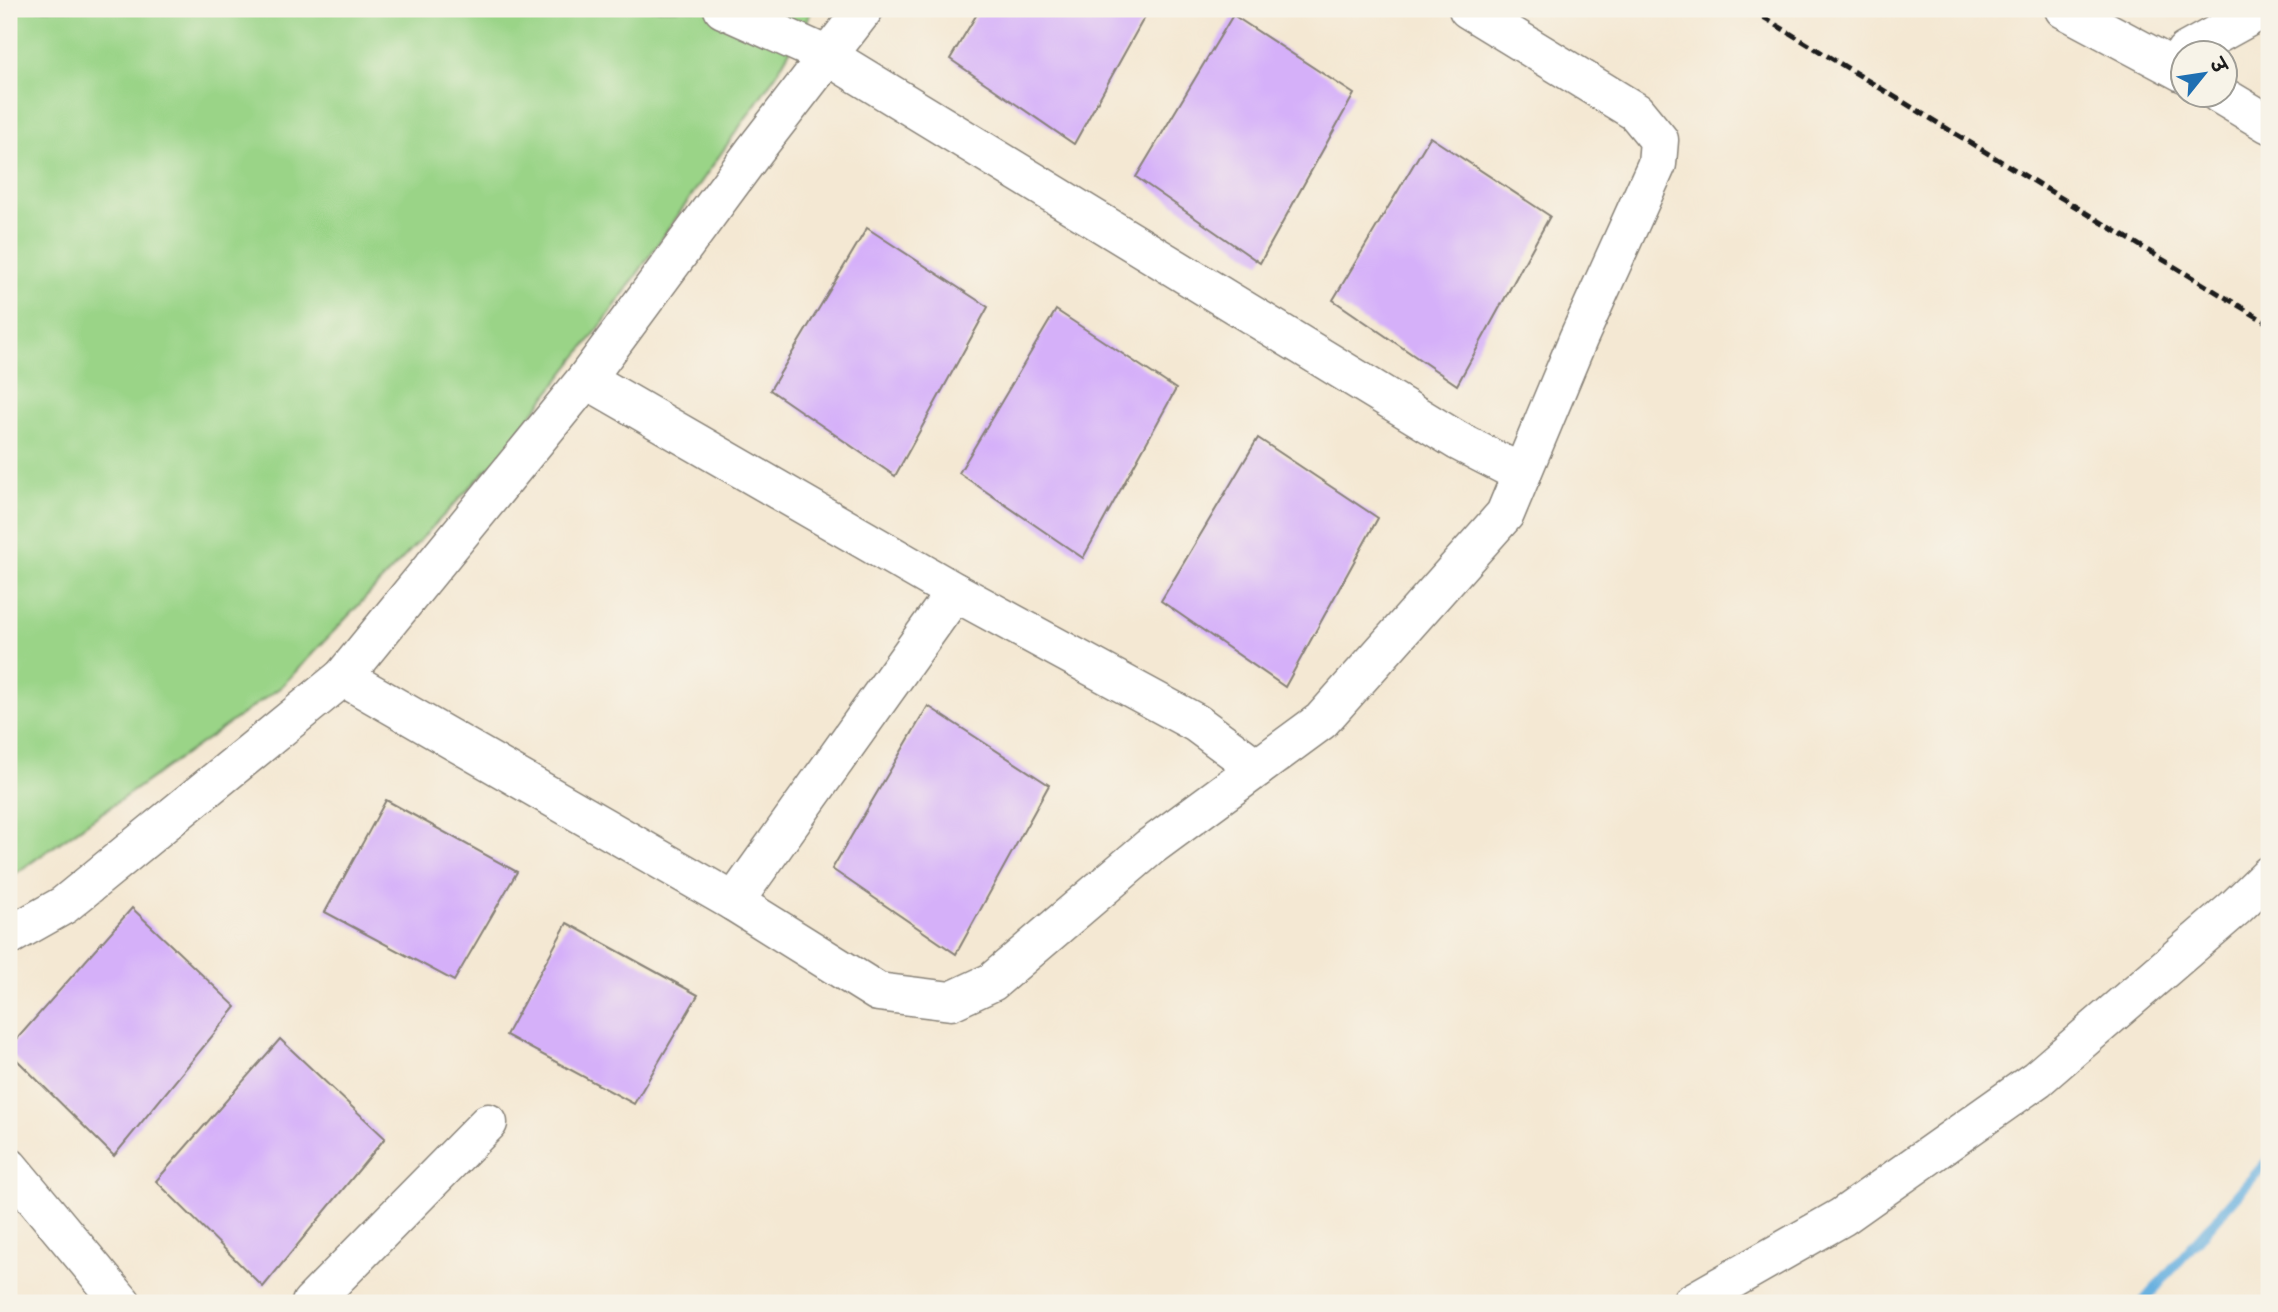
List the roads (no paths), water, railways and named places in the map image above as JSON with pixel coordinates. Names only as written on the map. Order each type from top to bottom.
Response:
[{"type":"street","points":[[723,9],[828,56],[1458,441],[1522,474]]},
{"type":"street","points":[[9,936],[64,905],[343,677],[586,379],[864,9]]},
{"type":"street","points":[[343,677],[734,902],[878,992],[951,1001],[992,982],[1150,847],[1321,721],[1505,514],[1578,339],[1657,164],[1659,140],[1636,111],[1468,9]]},
{"type":"street","points":[[2064,9],[2170,57]]},
{"type":"street","points":[[2217,38],[2263,9]]},
{"type":"street","points":[[2240,107],[2269,124]]},
{"type":"street","points":[[586,379],[955,592],[1196,723],[1257,768]]},
{"type":"street","points":[[734,902],[955,592]]},
{"type":"street","points":[[1691,1303],[1842,1217],[2037,1079],[2235,908],[2269,875]]},
{"type":"street","points":[[311,1303],[488,1123]]},
{"type":"street","points":[[9,1167],[122,1303]]},
{"type":"waterway","points":[[2142,1303],[2269,1159]]},
{"type":"railway","points":[[1750,9],[2269,324]]}]
